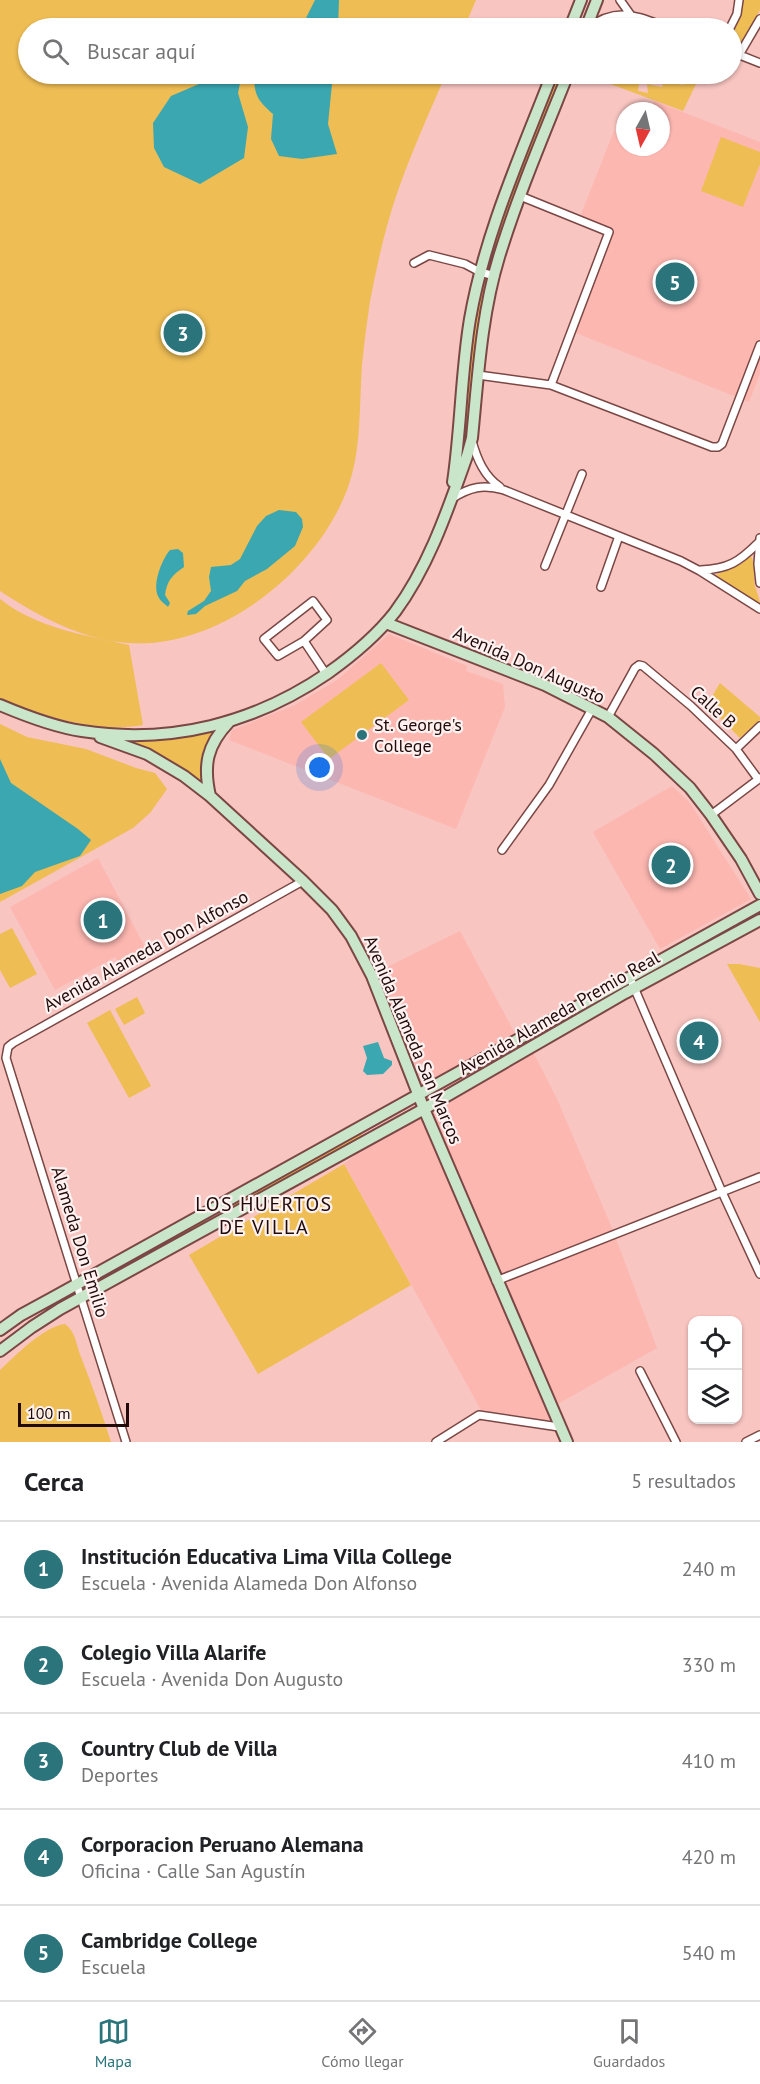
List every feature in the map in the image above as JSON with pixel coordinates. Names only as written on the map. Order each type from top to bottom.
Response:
[{"type":"street","points":[[576,18],[581,0]]},
{"type":"street","points":[[591,18],[597,0]]},
{"type":"street","points":[[620,0],[630,14]]},
{"type":"street","points":[[735,18],[739,0]]},
{"type":"street","points":[[608,18],[630,14],[641,18]]},
{"type":"street","points":[[742,44],[760,19]]},
{"type":"street","points":[[742,57],[760,63]]},
{"type":"street","points":[[450,500],[456,464],[468,330],[480,272],[500,206],[548,84]]},
{"type":"street","points":[[0,705],[36,719],[81,731],[142,734],[210,727],[267,709],[305,689],[366,642],[386,623],[411,587],[426,560],[464,464],[472,438],[485,321],[498,259],[564,84]]},
{"type":"street","points":[[520,196],[609,232],[550,385]]},
{"type":"street","points":[[414,263],[429,255],[465,264],[480,272],[495,276]]},
{"type":"street","points":[[478,375],[550,385],[712,447],[718,447],[722,444],[760,345]]},
{"type":"street","points":[[472,438],[476,456],[483,469],[493,482],[504,490]]},
{"type":"street","points":[[545,566],[582,474]]},
{"type":"street","points":[[450,500],[462,492],[477,487],[504,490],[700,570],[760,609]]},
{"type":"street","points":[[601,587],[620,536]]},
{"type":"street","points":[[700,570],[716,570],[731,565],[746,556],[759,540]]},
{"type":"street","points":[[759,540],[760,583]]},
{"type":"street","points":[[313,602],[327,620],[304,641],[278,656],[264,639],[313,602]]},
{"type":"street","name":"Avenida Don Augusto","points":[[386,623],[545,685],[608,717],[654,754],[690,788],[741,859],[760,894]]},
{"type":"street","points":[[304,641],[326,674]]},
{"type":"street","name":"Calle B","points":[[608,717],[635,668],[639,665],[643,666],[691,706],[736,749],[759,779]]},
{"type":"street","points":[[502,850],[549,785],[592,709]]},
{"type":"street","points":[[210,796],[206,771],[208,758],[216,738],[230,721]]},
{"type":"street","points":[[736,749],[760,726]]},
{"type":"street","name":"Avenida Alameda San Marcos","points":[[81,731],[147,754],[184,776],[210,796],[332,910],[362,954],[496,1281],[567,1442]]},
{"type":"street","points":[[711,815],[759,779]]},
{"type":"street","name":"Avenida Alameda Don Alfonso","points":[[6,1051],[12,1043],[303,881]]},
{"type":"street","name":"Avenida Alameda Premio Real","points":[[0,1330],[21,1316],[418,1095],[688,952],[760,905]]},
{"type":"street","name":"Avenida Alameda Premio Real","points":[[688,952],[760,920]]},
{"type":"street","points":[[632,983],[760,1274]]},
{"type":"street","name":"Avenida Alameda Premio Real","points":[[2,1346],[82,1297],[531,1048],[632,983]]},
{"type":"street","points":[[524,1037],[531,1048]]},
{"type":"street","name":"Alameda Don Emilio","points":[[6,1051],[6,1058],[126,1442]]},
{"type":"street","points":[[490,1056],[497,1067]]},
{"type":"street","points":[[496,1281],[760,1177]]},
{"type":"street","points":[[640,1371],[676,1442]]},
{"type":"street","points":[[436,1442],[482,1415],[559,1427]]},
{"type":"street","points":[[746,1442],[760,1434]]},
{"type":"shaded area","points":[[0,0],[476,0],[468,18],[18,18],[18,84],[442,84],[406,168],[382,245],[370,301],[362,365],[358,444],[352,475],[332,520],[313,549],[288,576],[260,600],[229,619],[197,633],[163,642],[112,641],[78,632],[45,618],[0,591]]},
{"type":"shaded area","points":[[742,0],[760,0],[760,10],[742,41],[742,18],[739,18]]},
{"type":"shaded area","points":[[551,84],[558,84],[520,178],[491,262],[481,305],[465,438],[459,455],[474,313],[500,214]]},
{"type":"shaded area","points":[[610,84],[639,84],[638,91],[648,93],[647,84],[662,87],[663,84],[696,84],[683,111],[670,106],[670,102],[659,102]]},
{"type":"shaded area","points":[[670,107],[760,142],[760,374],[749,402],[571,331],[608,233],[578,222],[614,131],[616,132],[616,156],[670,156]]},
{"type":"shaded area","points":[[721,137],[760,152],[760,164],[743,207],[701,191]]},
{"type":"shaded area","points":[[751,556],[760,606],[713,576],[741,564]]},
{"type":"shaded area","points":[[0,599],[14,609],[45,624],[129,645],[143,725],[106,727],[70,722],[0,699]]},
{"type":"shaded area","name":"St. George's College","points":[[389,634],[467,666],[466,671],[503,684],[505,707],[456,829],[229,740],[232,730],[295,705],[337,680]]},
{"type":"shaded area","points":[[381,663],[409,700],[329,759],[301,722]]},
{"type":"shaded area","points":[[720,683],[760,717],[760,720],[740,738],[707,705]]},
{"type":"shaded area","points":[[0,724],[27,737],[86,749],[155,773],[167,789],[150,813],[133,828],[0,902]]},
{"type":"shaded area","points":[[211,730],[214,732],[204,756],[203,784],[117,739],[177,738]]},
{"type":"shaded area","points":[[672,786],[690,803],[751,899],[660,949],[593,832]]},
{"type":"shaded area","points":[[98,858],[149,955],[124,970],[115,957],[55,990],[10,907]]},
{"type":"shaded area","points":[[12,928],[37,974],[10,988],[0,970],[0,934]]},
{"type":"shaded area","points":[[460,931],[526,1054],[534,1054],[557,1099],[612,1228],[657,1348],[556,1405],[548,1420],[481,1410],[344,1164],[362,1150],[435,1111],[375,973]]},
{"type":"shaded area","points":[[727,964],[760,968],[760,1022]]},
{"type":"shaded area","points":[[137,997],[145,1013],[124,1025],[115,1009]]},
{"type":"shaded area","points":[[110,1010],[151,1086],[129,1098],[87,1023]]},
{"type":"shaded area","points":[[360,1131],[363,1137],[226,1214],[223,1209]]},
{"type":"shaded area","points":[[344,1164],[411,1285],[258,1374],[189,1255]]},
{"type":"shaded area","points":[[203,1218],[206,1224],[89,1290],[85,1284]]},
{"type":"shaded area","points":[[65,1324],[75,1339],[111,1442],[0,1442],[0,1370],[39,1336]]},
{"type":"water","points":[[315,0],[339,0],[338,18],[306,18]]},
{"type":"water","points":[[199,84],[240,84],[238,93],[248,127],[244,158],[200,184],[164,167],[154,148],[153,123],[171,96]]},
{"type":"water","points":[[255,84],[332,84],[328,124],[337,154],[302,159],[279,156],[271,139],[273,114],[263,105]]},
{"type":"water","points":[[279,510],[296,512],[302,519],[303,527],[295,546],[267,569],[245,581],[237,591],[205,606],[196,614],[187,615],[188,611],[204,601],[211,591],[209,577],[211,567],[231,565],[240,559],[257,526],[266,516]]},
{"type":"water","points":[[178,549],[183,553],[184,567],[173,576],[167,586],[165,595],[170,603],[168,607],[161,601],[156,591],[157,579],[167,554],[170,550]]},
{"type":"water","points":[[0,759],[11,783],[91,840],[80,856],[35,872],[22,886],[0,894]]},
{"type":"water","points":[[378,1042],[384,1058],[392,1061],[392,1065],[383,1074],[367,1075],[363,1071],[367,1058],[363,1046]]},
{"type":"place","name":"Cambridge College","points":[[675,282]]},
{"type":"place","name":"Country Club de Villa","points":[[183,333]]},
{"type":"place","name":"St. George's College","points":[[362,735]]},
{"type":"place","name":"Colegio Villa Alarife","points":[[671,865]]},
{"type":"place","name":"Institución Educativa Lima Villa College","points":[[103,920]]},
{"type":"place","name":"Corporacion Peruano Alemana","points":[[699,1041]]},
{"type":"district","name":"LOS HUERTOS DE VILLA","points":[[264,1216]]}]
